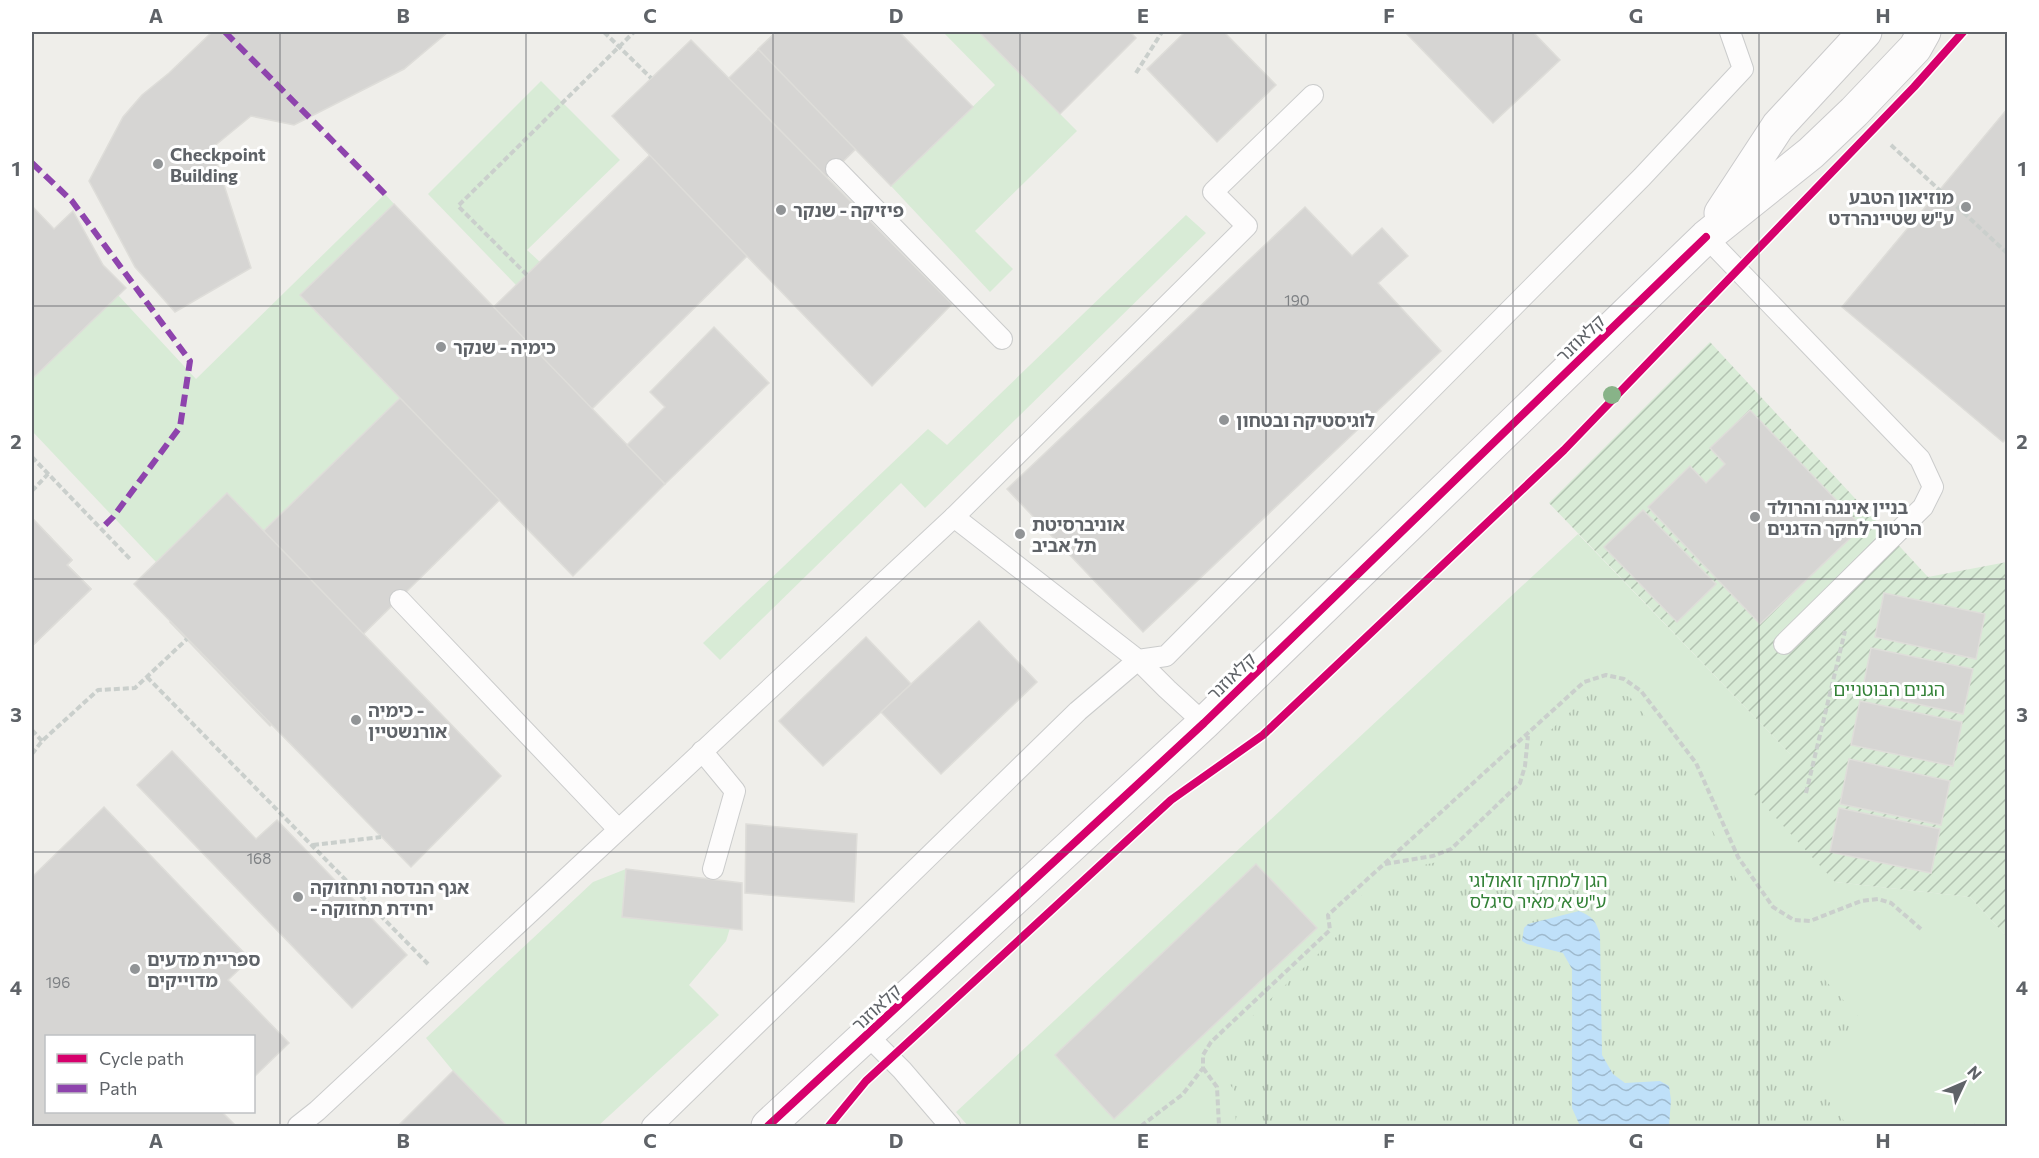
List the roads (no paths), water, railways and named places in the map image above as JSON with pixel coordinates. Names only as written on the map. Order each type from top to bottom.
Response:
[{"type":"street","name":"קלאוזנר","points":[[1706,237],[1778,126],[1865,32]]},
{"type":"street","name":"קלאוזנר","points":[[768,1126],[1204,723],[1706,237],[1811,153],[1915,48],[1924,32]]},
{"type":"lane","points":[[652,1126],[1078,711],[1138,660],[1166,656],[1642,177],[1743,69],[1730,32]]},
{"type":"lane","points":[[298,1126],[954,517],[1247,226],[1213,192],[1313,95]]},
{"type":"lane","points":[[836,169],[1002,339]]},
{"type":"lane","points":[[1706,237],[1920,459],[1933,487],[1923,507],[1784,644]]},
{"type":"lane","points":[[954,517],[1138,660],[1204,723]]},
{"type":"lane","points":[[400,600],[618,828]]},
{"type":"lane","points":[[702,751],[735,791],[713,869]]},
{"type":"lane","points":[[867,1035],[902,1070],[951,1126]]},
{"type":"water","points":[[1579,911],[1593,920],[1600,934],[1602,1055],[1613,1074],[1625,1083],[1660,1081],[1669,1086],[1671,1100],[1669,1126],[1580,1126],[1572,1108],[1572,969],[1563,953],[1522,941],[1524,928],[1528,924]]},
{"type":"place","name":"Checkpoint Building","points":[[158,164]]},
{"type":"place","name":"מוזיאון הטבע ע\"ש שטיינהרדט","points":[[1966,207]]},
{"type":"place","name":"פיזיקה - שנקר","points":[[781,210]]},
{"type":"place","name":"כימיה - שנקר","points":[[441,347]]},
{"type":"place","name":"לוגיסטיקה ובטחון","points":[[1224,420]]},
{"type":"place","name":"בניין אינגה והרולד הרטוך לחקר הדגנים","points":[[1755,517]]},
{"type":"place","name":"אוניברסיטת תל אביב","points":[[1020,534]]},
{"type":"place","name":"כימיה - אורנשטיין","points":[[356,720]]},
{"type":"place","name":"אגף הנדסה ותחזוקה - יחידת תחזוקה","points":[[298,897]]},
{"type":"place","name":"ספריית מדעים מדוייקים","points":[[135,969]]},
{"type":"park label","name":"הגנים הבוטניים","points":[[1889,689]]},
{"type":"park label","name":"הגן למחקר זואולוגי ע\"ש א׳ מאיר סיגלס","points":[[1538,890]]}]
